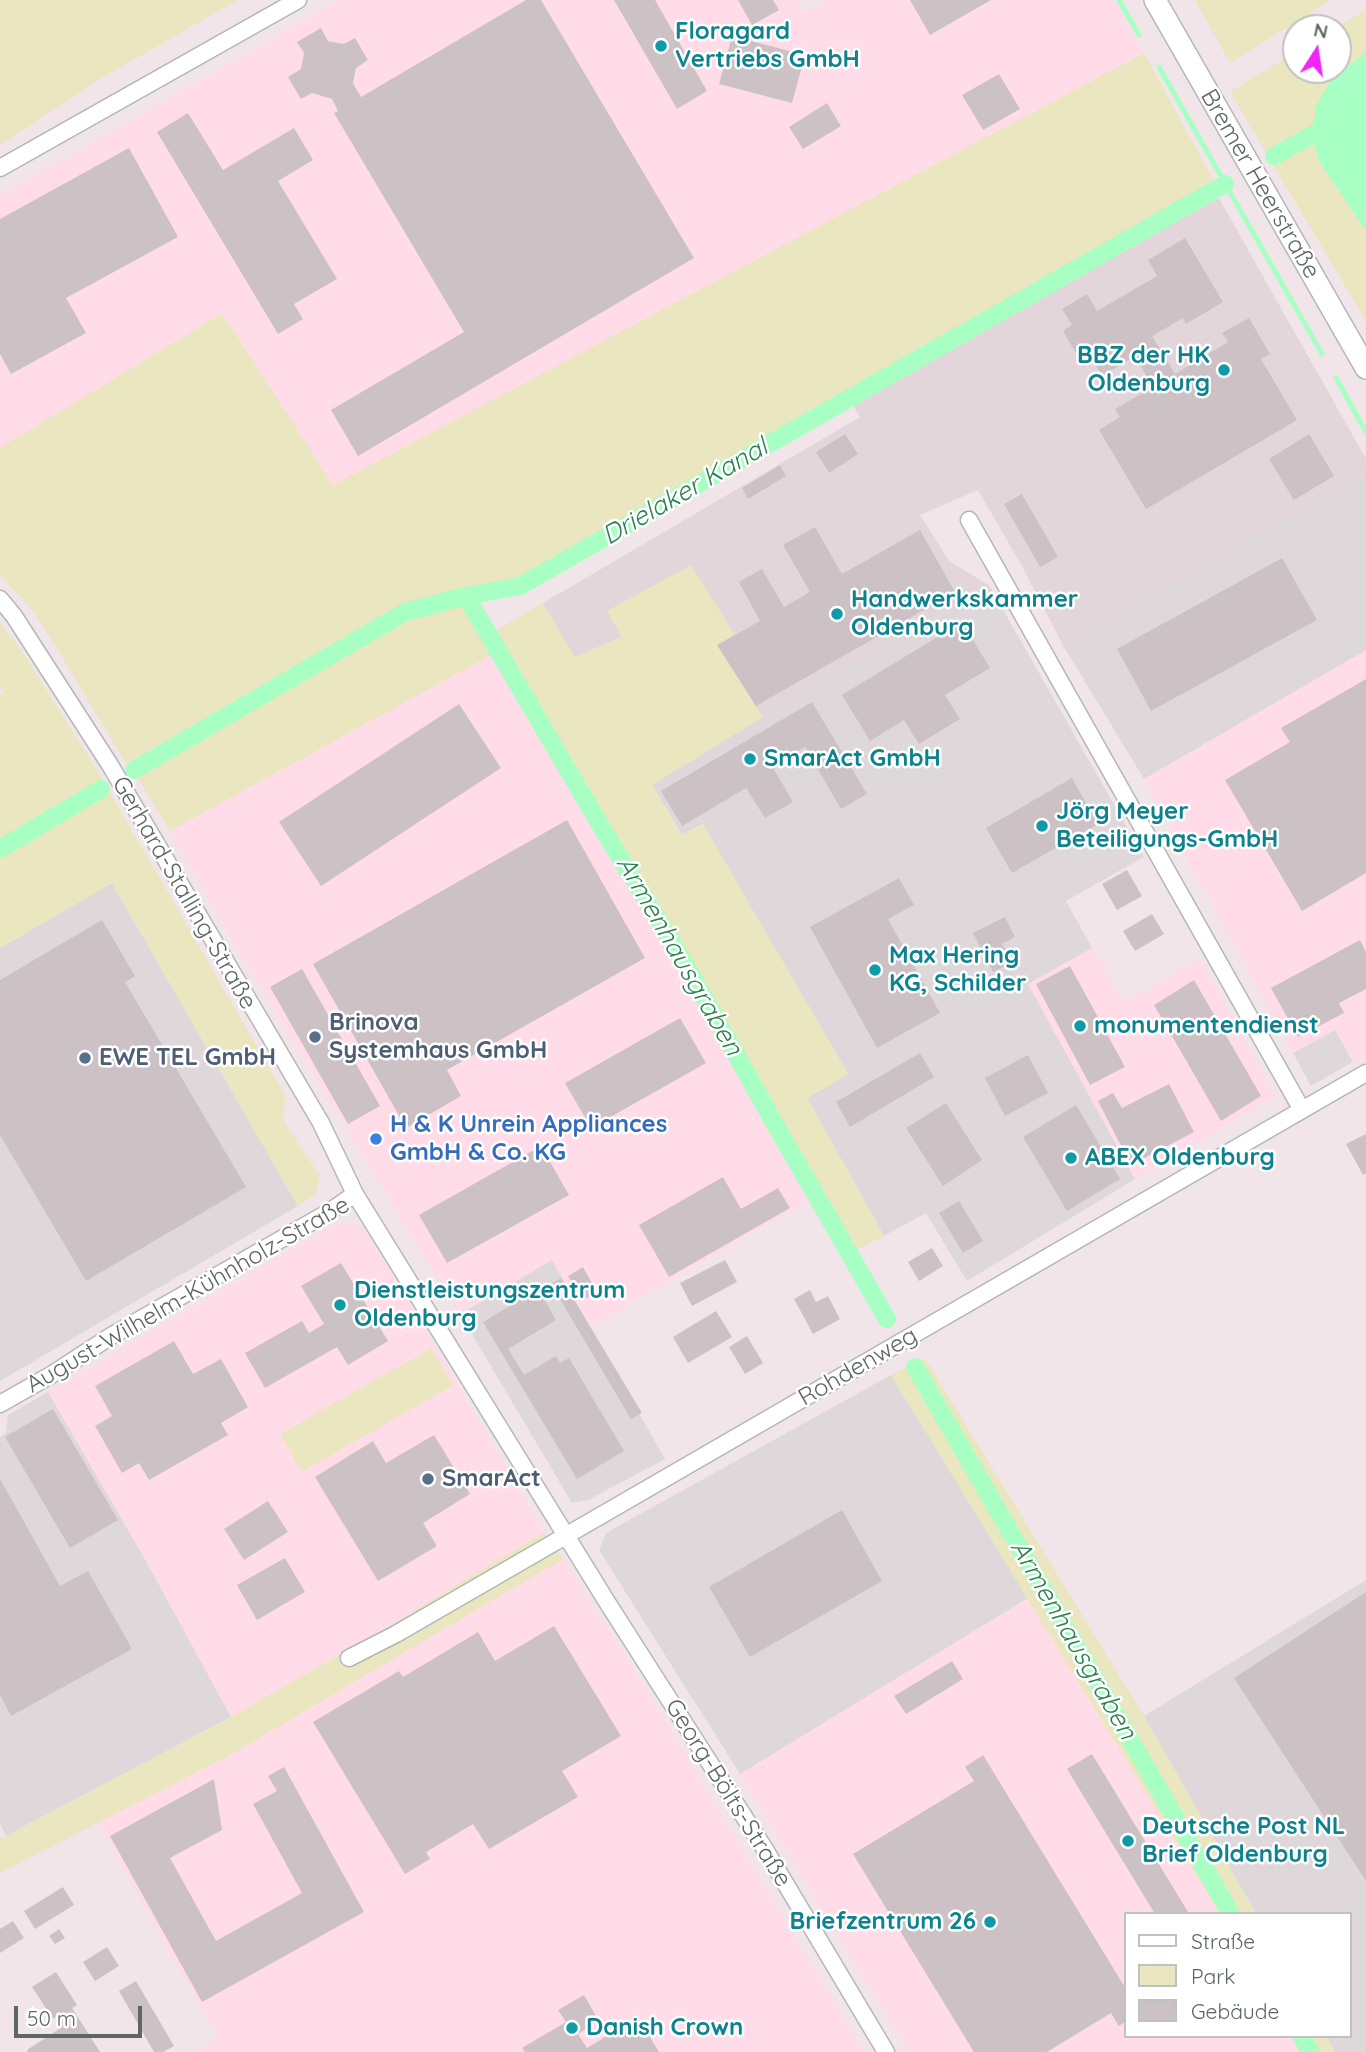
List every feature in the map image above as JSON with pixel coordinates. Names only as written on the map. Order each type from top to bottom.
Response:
[{"type":"main road","name":"Bremer Heerstraße","points":[[1155,0],[1366,368]]},
{"type":"street","points":[[0,168],[298,0]]},
{"type":"street","points":[[969,520],[1302,1110]]},
{"type":"street","name":"Gerhard-Stalling-Straße","points":[[0,599],[29,638],[110,765],[321,1123],[355,1194]]},
{"type":"street","name":"Rohdenweg","points":[[349,1658],[396,1634],[1366,1073]]},
{"type":"street","name":"August-Wilhelm-Kühnholz-Straße","points":[[0,1404],[111,1336],[329,1212],[355,1194],[566,1536]]},
{"type":"street","name":"Georg-Bölts-Straße","points":[[566,1536],[765,1851],[886,2052]]},
{"type":"shaded area","points":[[340,0],[796,0],[804,14],[829,0],[1113,0],[1144,53],[333,486],[222,313],[0,448],[0,196]]},
{"type":"shaded area","points":[[1366,52],[1366,231],[1319,161],[1312,135],[1316,106],[1328,84],[1352,84],[1352,63]]},
{"type":"shaded area","points":[[1219,198],[1366,459],[1366,473],[1064,647],[978,490],[920,515],[949,561],[989,585],[763,716],[652,785],[492,633],[860,417],[852,403]]},
{"type":"shaded area","points":[[1366,473],[1366,650],[1144,779],[1064,647]]},
{"type":"shaded area","points":[[989,585],[1144,857],[1066,901],[1092,948],[1028,984],[1135,1179],[967,1281],[926,1213],[884,1236],[807,1098],[848,1074],[702,824],[682,835],[652,785],[763,716]]},
{"type":"shaded area","points":[[1366,650],[1366,1055],[1353,1062],[1335,1030],[1293,1053],[1144,779]]},
{"type":"shaded area","points":[[495,653],[685,974],[813,1198],[591,1326],[552,1260],[459,1314],[230,937],[170,831]]},
{"type":"shaded area","points":[[112,883],[298,1206],[0,1381],[0,948]]},
{"type":"shaded area","points":[[1092,948],[1124,1003],[1200,959],[1275,1096],[1135,1179],[1028,984]]},
{"type":"shaded area","points":[[1335,1030],[1353,1062],[1311,1086],[1293,1053]]},
{"type":"shaded area","points":[[337,1223],[360,1225],[368,1233],[544,1532],[231,1717],[146,1561],[48,1392]],"holes":[[[431,1348],[453,1385],[280,1434]]]},
{"type":"shaded area","points":[[552,1260],[665,1459],[588,1500],[572,1503],[460,1314]]},
{"type":"shaded area","points":[[891,1375],[1028,1598],[740,1774],[599,1550],[606,1533]]},
{"type":"shaded area","points":[[48,1392],[146,1561],[231,1717],[6,1836],[0,1824],[0,1437],[6,1433],[8,1415]]},
{"type":"shaded area","points":[[563,1559],[644,1686],[864,2052],[194,2052],[218,2038],[97,1822],[227,1757]]},
{"type":"shaded area","points":[[1366,1580],[1366,2052],[1335,2052],[1327,2038],[1352,2038],[1352,1912],[1255,1912],[1144,1716]]},
{"type":"shaded area","points":[[1028,1598],[1219,1912],[1124,1912],[1124,2038],[1295,2038],[1304,2052],[909,2052],[740,1774]]},
{"type":"green space","points":[[0,0],[238,0],[95,82],[0,145]]},
{"type":"green space","points":[[1195,0],[1331,0],[1309,14],[1282,14],[1282,31],[1230,63]]},
{"type":"green space","points":[[1366,10],[1366,52],[1352,63],[1352,18]]},
{"type":"green space","points":[[1144,53],[1214,181],[519,580],[396,607],[126,764],[34,612],[0,575],[0,448],[222,313],[333,485]]},
{"type":"green space","points":[[1282,60],[1282,84],[1330,84],[1319,161],[1366,231],[1366,321],[1230,92]]},
{"type":"green space","points":[[691,565],[735,635],[718,645],[763,717],[652,785],[681,835],[703,824],[848,1074],[807,1098],[884,1236],[855,1251],[693,966],[492,633],[543,603],[575,657],[621,637],[607,611]]},
{"type":"green space","points":[[464,602],[495,653],[170,831],[136,775],[408,616]]},
{"type":"green space","points":[[0,623],[22,651],[97,770],[285,1095],[283,1120],[320,1176],[315,1194],[298,1206],[112,883],[0,948],[0,694],[4,692],[0,685]]},
{"type":"green space","points":[[431,1348],[453,1385],[302,1472],[280,1434]]},
{"type":"green space","points":[[925,1358],[1144,1716],[1255,1912],[1219,1912],[891,1375]]},
{"type":"green space","points":[[544,1532],[563,1559],[227,1757],[0,1873],[0,1839],[231,1717]]},
{"type":"green space","points":[[1295,2038],[1327,2038],[1335,2052],[1304,2052]]},
{"type":"building","points":[[526,0],[541,0],[694,258],[358,456],[331,410],[464,332],[334,113],[338,111],[332,99],[312,93],[301,99],[288,77],[301,69],[304,53],[297,42],[321,28],[328,41],[344,44],[355,38],[368,60],[356,68],[353,83],[361,97]]},
{"type":"building","name":"Floragard Vertriebs GmbH","points":[[614,0],[655,0],[707,91],[677,109]]},
{"type":"building","name":"Floragard Vertriebs GmbH","points":[[738,0],[773,0],[779,10],[752,25]]},
{"type":"building","points":[[910,0],[991,0],[930,35]]},
{"type":"building","points":[[732,36],[805,55],[792,103],[719,84]]},
{"type":"building","points":[[999,74],[1020,109],[983,130],[962,95]]},
{"type":"building","points":[[827,103],[841,126],[803,149],[789,127]]},
{"type":"building","points":[[188,113],[223,170],[294,128],[313,160],[278,181],[337,279],[294,304],[303,319],[278,334],[157,132]]},
{"type":"building","points":[[129,148],[178,237],[66,298],[86,333],[11,374],[0,354],[0,219]]},
{"type":"building","name":"BBZ der HK Oldenburg","points":[[1185,238],[1223,302],[1186,324],[1183,318],[1152,336],[1175,374],[1228,342],[1222,333],[1249,318],[1270,354],[1261,359],[1297,420],[1146,509],[1099,430],[1120,417],[1115,409],[1153,387],[1135,356],[1102,376],[1093,361],[1084,367],[1063,331],[1072,325],[1062,309],[1087,294],[1097,311],[1157,276],[1148,260]]},
{"type":"building","points":[[845,434],[858,454],[829,473],[816,452]]},
{"type":"building","points":[[1309,434],[1334,476],[1294,500],[1269,459]]},
{"type":"building","points":[[780,465],[786,476],[748,499],[742,488]]},
{"type":"building","points":[[1022,494],[1058,557],[1040,567],[1004,504]]},
{"type":"building","name":"Handwerkskammer Oldenburg","points":[[815,527],[842,574],[920,530],[955,592],[756,706],[717,645],[760,621],[739,582],[762,569],[784,607],[810,592],[783,545]]},
{"type":"building","points":[[1282,558],[1317,620],[1151,711],[1117,649]]},
{"type":"building","name":"SmarAct GmbH","points":[[962,622],[990,668],[945,695],[960,719],[919,744],[904,720],[870,741],[842,695]]},
{"type":"building","points":[[1366,679],[1366,873],[1302,911],[1225,780],[1290,742],[1281,728]]},
{"type":"building","name":"SmarAct GmbH","points":[[812,702],[867,794],[841,809],[805,747],[772,766],[793,802],[765,818],[746,788],[682,826],[661,791]]},
{"type":"building","points":[[459,704],[501,768],[321,886],[279,822]]},
{"type":"building","name":"Jörg Meyer Beteiligungs-GmbH","points":[[1072,778],[1098,824],[1012,873],[986,828]]},
{"type":"building","points":[[567,820],[645,958],[447,1070],[461,1096],[406,1128],[313,964]]},
{"type":"building","points":[[1127,870],[1142,896],[1117,910],[1102,884]]},
{"type":"building","name":"Max Hering KG, Schilder","points":[[899,878],[914,905],[888,919],[940,1013],[877,1048],[810,927]]},
{"type":"building","points":[[1152,914],[1164,934],[1135,951],[1123,931]]},
{"type":"building","points":[[1005,917],[1015,937],[1002,944],[1012,963],[993,972],[973,933]]},
{"type":"building","name":"EWE TEL GmbH","points":[[102,920],[135,976],[125,982],[246,1187],[86,1281],[0,1135],[0,980]]},
{"type":"building","points":[[1360,940],[1366,952],[1366,989],[1339,1003],[1344,1013],[1298,1037],[1271,988]]},
{"type":"building","name":"monumentendienst","points":[[1070,966],[1125,1067],[1090,1085],[1036,984]]},
{"type":"building","points":[[302,969],[380,1106],[348,1124],[270,987]]},
{"type":"building","points":[[1194,980],[1261,1096],[1221,1121],[1154,1005]]},
{"type":"building","points":[[680,1018],[706,1063],[591,1128],[565,1083]]},
{"type":"building","points":[[920,1053],[934,1077],[850,1127],[836,1102]]},
{"type":"building","points":[[1028,1055],[1048,1093],[1005,1116],[985,1078]]},
{"type":"building","points":[[1169,1084],[1194,1132],[1131,1165],[1098,1101],[1113,1093],[1122,1108]]},
{"type":"building","points":[[946,1103],[982,1160],[943,1186],[906,1128]]},
{"type":"building","name":"ABEX Oldenburg","points":[[1076,1105],[1120,1179],[1067,1211],[1023,1137]]},
{"type":"building","points":[[1366,1134],[1366,1173],[1363,1175],[1346,1144]]},
{"type":"building","points":[[541,1146],[569,1195],[447,1263],[419,1215]]},
{"type":"building","points":[[723,1177],[741,1209],[778,1188],[790,1208],[669,1277],[639,1225]]},
{"type":"building","points":[[959,1201],[983,1241],[963,1253],[939,1213]]},
{"type":"building","points":[[932,1248],[943,1266],[919,1281],[908,1262]]},
{"type":"building","points":[[725,1260],[737,1282],[692,1306],[680,1283]]},
{"type":"building","points":[[341,1263],[388,1341],[348,1365],[337,1347],[265,1388],[245,1353],[302,1321],[309,1333],[324,1324],[301,1286]]},
{"type":"building","points":[[583,1267],[597,1292],[583,1300],[568,1276]]},
{"type":"building","points":[[561,1278],[642,1413],[631,1419],[551,1284]]},
{"type":"building","points":[[538,1289],[556,1320],[508,1349],[524,1375],[556,1356],[560,1363],[569,1358],[624,1451],[577,1479],[483,1322]]},
{"type":"building","points":[[810,1290],[816,1302],[828,1296],[840,1319],[813,1334],[794,1299]]},
{"type":"building","points":[[716,1311],[732,1337],[688,1363],[673,1337]]},
{"type":"building","points":[[747,1336],[763,1363],[745,1374],[729,1347]]},
{"type":"building","points":[[174,1341],[193,1374],[221,1359],[248,1407],[221,1423],[228,1435],[149,1480],[139,1463],[122,1473],[95,1426],[112,1416],[95,1386]]},
{"type":"building","points":[[53,1409],[118,1520],[70,1548],[5,1437]]},
{"type":"building","points":[[434,1435],[470,1494],[423,1523],[437,1546],[378,1581],[315,1477],[373,1441],[386,1463]]},
{"type":"building","points":[[0,1479],[60,1586],[88,1571],[132,1649],[11,1716],[0,1695]]},
{"type":"building","points":[[268,1501],[288,1532],[244,1560],[224,1529]]},
{"type":"building","points":[[842,1510],[882,1581],[750,1657],[709,1587]]},
{"type":"building","points":[[285,1558],[305,1592],[257,1620],[237,1585]]},
{"type":"building","points":[[1366,1592],[1366,1881],[1234,1678]]},
{"type":"building","points":[[554,1626],[621,1736],[562,1771],[578,1797],[489,1849],[473,1824],[426,1852],[430,1859],[405,1874],[313,1722],[399,1671],[403,1677],[478,1632],[495,1661]]},
{"type":"building","points":[[952,1661],[963,1679],[906,1714],[894,1696]]},
{"type":"building","name":"Deutsche Post NL Brief Oldenburg","points":[[1092,1754],[1188,1912],[1154,1912],[1067,1769]]},
{"type":"building","name":"Briefzentrum 26","points":[[983,1755],[1124,1986],[1124,2022],[1119,2026],[1111,2013],[1047,2052],[974,2052],[853,1854],[974,1781],[965,1767]]},
{"type":"building","points":[[284,1767],[364,1912],[202,2002],[110,1836],[214,1779],[222,1830],[170,1858],[216,1941],[302,1893],[253,1804],[277,1791],[268,1776]]},
{"type":"building","points":[[63,1887],[74,1905],[35,1929],[24,1911]]},
{"type":"building","points":[[13,1921],[24,1938],[0,1953],[0,1929]]},
{"type":"building","points":[[59,1929],[65,1938],[55,1944],[49,1936]]},
{"type":"building","points":[[107,1947],[119,1966],[95,1981],[83,1962]]},
{"type":"building","points":[[56,1972],[77,2005],[72,2008],[100,2052],[28,2052],[27,2050],[62,2027],[56,2017],[53,2019],[32,1987]]},
{"type":"building","points":[[136,1981],[174,2046],[163,2052],[154,2052],[119,1991]]},
{"type":"building","name":"Danish Crown","points":[[584,1995],[599,2021],[578,2034],[587,2048],[638,2017],[659,2052],[525,2052],[522,2048],[566,2022],[558,2010]]},
{"type":"waterway","points":[[1119,0],[1139,35]]},
{"type":"waterway","points":[[1159,67],[1322,354]]},
{"type":"waterway","name":"Drielaker Kanal","points":[[1274,156],[1366,105]]},
{"type":"waterway","name":"Drielaker Kanal","points":[[134,770],[405,612],[466,596],[520,586],[1225,184]]},
{"type":"waterway","points":[[1336,378],[1366,432]]},
{"type":"waterway","name":"Armenhausgraben","points":[[466,596],[688,969],[887,1319]]},
{"type":"waterway","name":"Drielaker Kanal","points":[[0,849],[101,789]]},
{"type":"waterway","name":"Armenhausgraben","points":[[915,1367],[1230,1912]]},
{"type":"waterway","name":"Armenhausgraben","points":[[1302,2038],[1310,2052]]},
{"type":"place","name":"Floragard Vertriebs GmbH","points":[[661,46]]},
{"type":"place","name":"BBZ der HK Oldenburg","points":[[1224,370]]},
{"type":"place","name":"Handwerkskammer Oldenburg","points":[[837,614]]},
{"type":"place","name":"SmarAct GmbH","points":[[750,759]]},
{"type":"place","name":"Jörg Meyer Beteiligungs-GmbH","points":[[1042,826]]},
{"type":"place","name":"Max Hering KG, Schilder","points":[[875,970]]},
{"type":"place","name":"monumentendienst","points":[[1080,1026]]},
{"type":"place","name":"Brinova Systemhaus GmbH","points":[[315,1037]]},
{"type":"place","name":"EWE TEL GmbH","points":[[85,1058]]},
{"type":"place","name":"H & K Unrein Appliances GmbH & Co. KG","points":[[376,1139]]},
{"type":"place","name":"ABEX Oldenburg","points":[[1071,1158]]},
{"type":"place","name":"Dienstleistungszentrum Oldenburg","points":[[340,1305]]},
{"type":"place","name":"SmarAct","points":[[428,1479]]},
{"type":"place","name":"Deutsche Post NL Brief Oldenburg","points":[[1128,1841]]},
{"type":"place","name":"Briefzentrum 26","points":[[990,1922]]},
{"type":"place","name":"Danish Crown","points":[[572,2028]]}]
